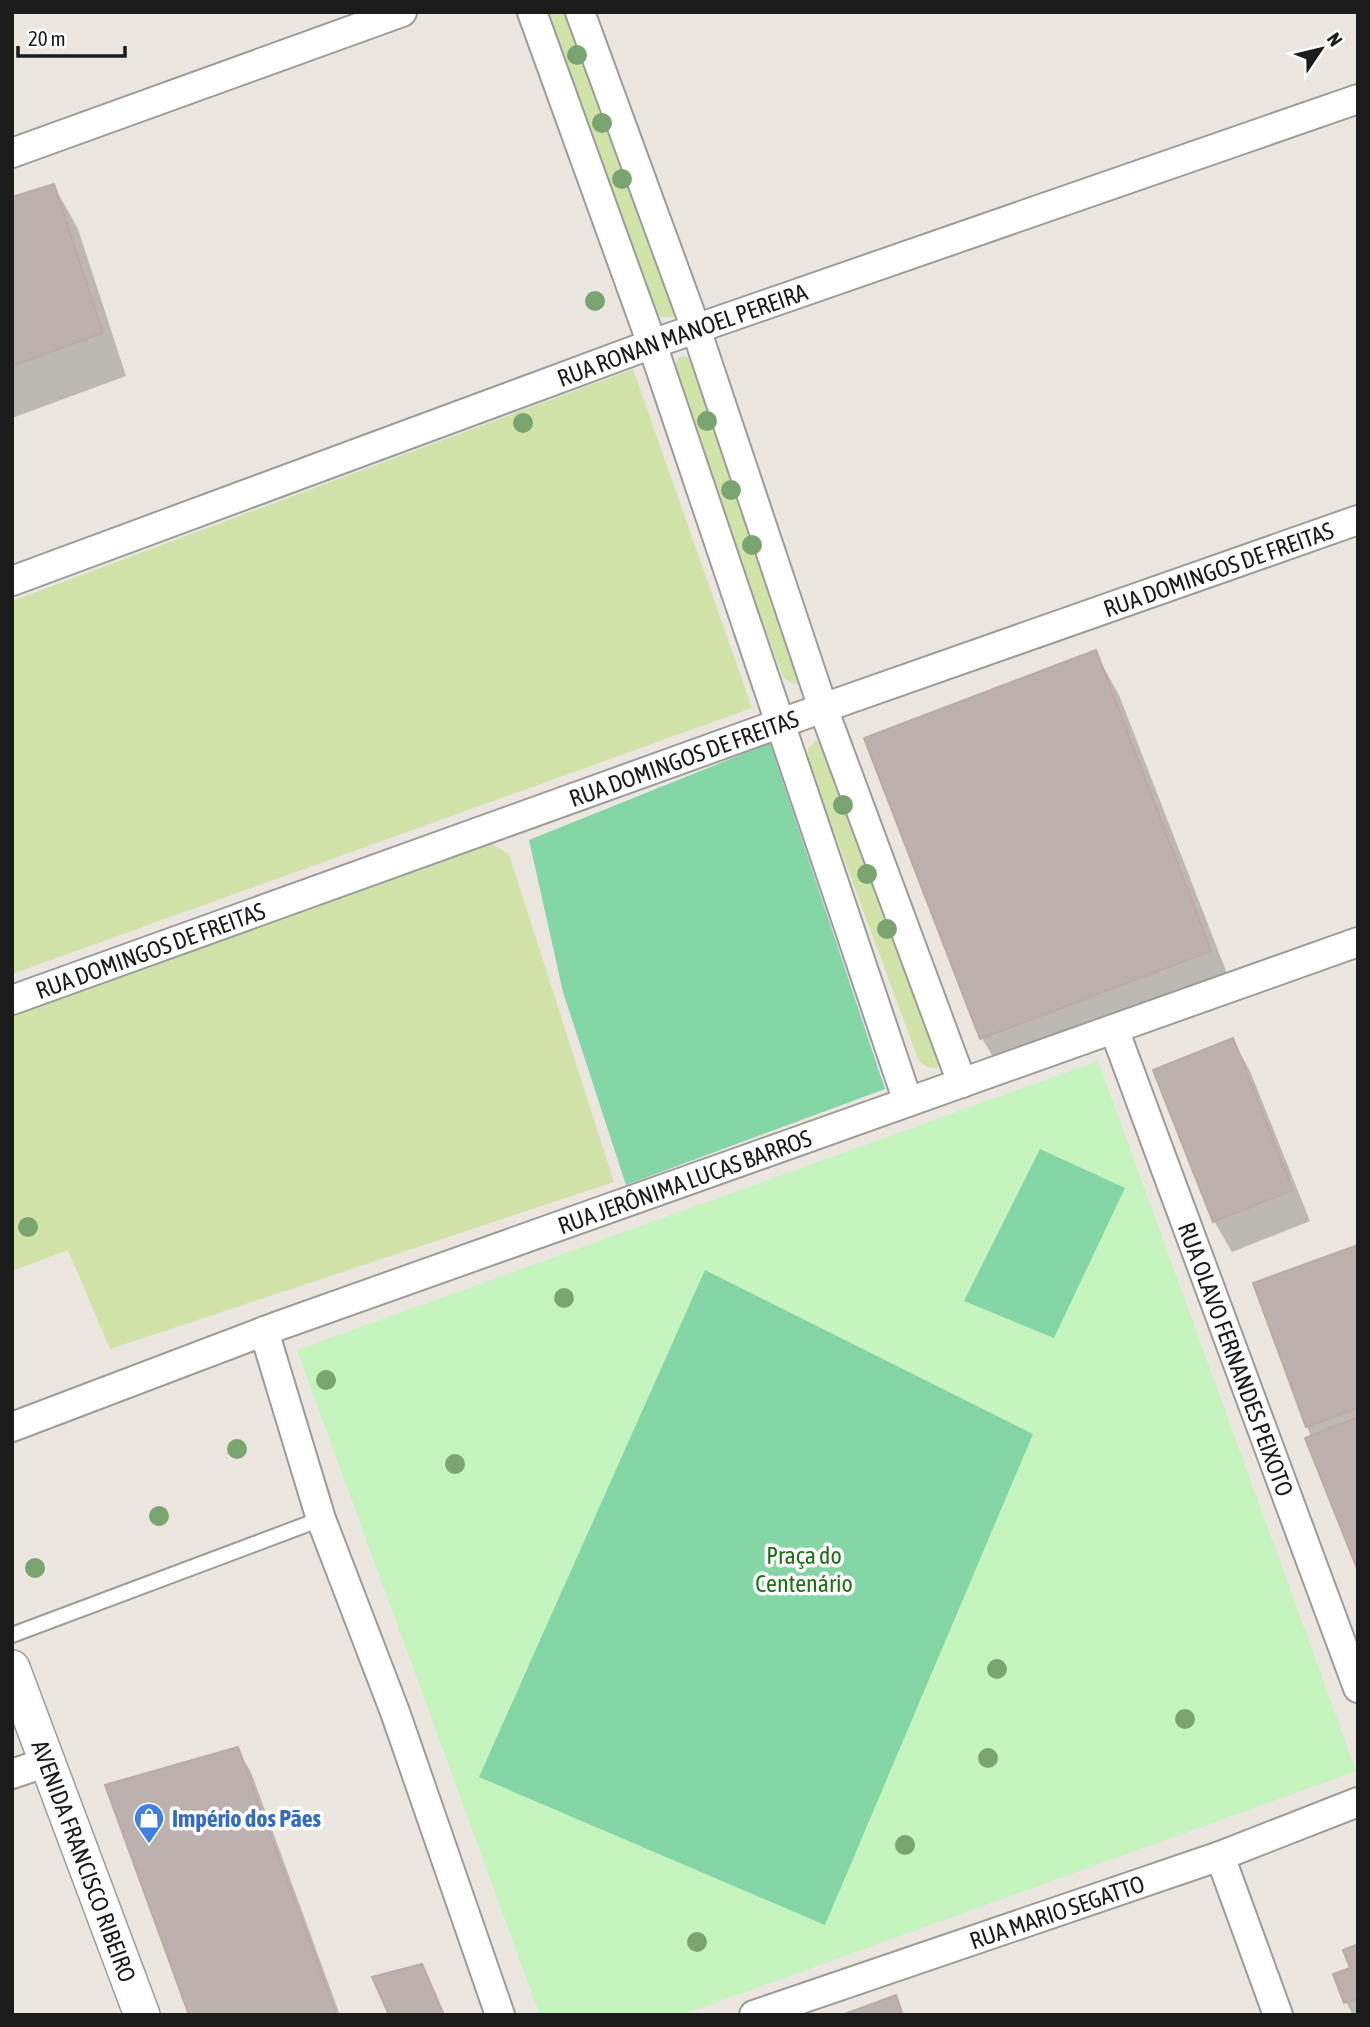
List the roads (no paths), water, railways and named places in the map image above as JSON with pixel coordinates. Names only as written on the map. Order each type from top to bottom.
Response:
[{"type":"street","points":[[12,153],[402,12]]},
{"type":"street","points":[[532,12],[652,344],[908,1102]]},
{"type":"street","points":[[580,12],[696,329],[823,708],[962,1083]]},
{"type":"street","name":"RUA RONAN MANOEL PEREIRA","points":[[12,582],[652,344],[1358,99]]},
{"type":"street","name":"RUA DOMINGOS DE FREITAS","points":[[12,1000],[823,708],[1358,520]]},
{"type":"street","name":"RUA JERÔNIMA LUCAS BARROS","points":[[12,1427],[264,1331],[1358,942]]},
{"type":"street","name":"RUA OLAVO FERNANDES PEIXOTO","points":[[1114,1029],[1358,1688]]},
{"type":"street","points":[[264,1331],[321,1519],[396,1712],[500,2015]]},
{"type":"street","name":"AVENIDA FRANCISCO RIBEIRO","points":[[12,1668],[142,2015]]},
{"type":"street","points":[[12,1774],[47,1762]]},
{"type":"street","name":"RUA MARIO SEGATTO","points":[[754,2015],[1220,1856],[1358,1802]]},
{"type":"street","points":[[1220,1856],[1278,2015]]},
{"type":"lane","points":[[12,1635],[321,1519]]},
{"type":"place","name":"Império dos Pães","points":[[149,1845]]},
{"type":"park label","name":"Praça do Centenário","points":[[804,1569]]}]
